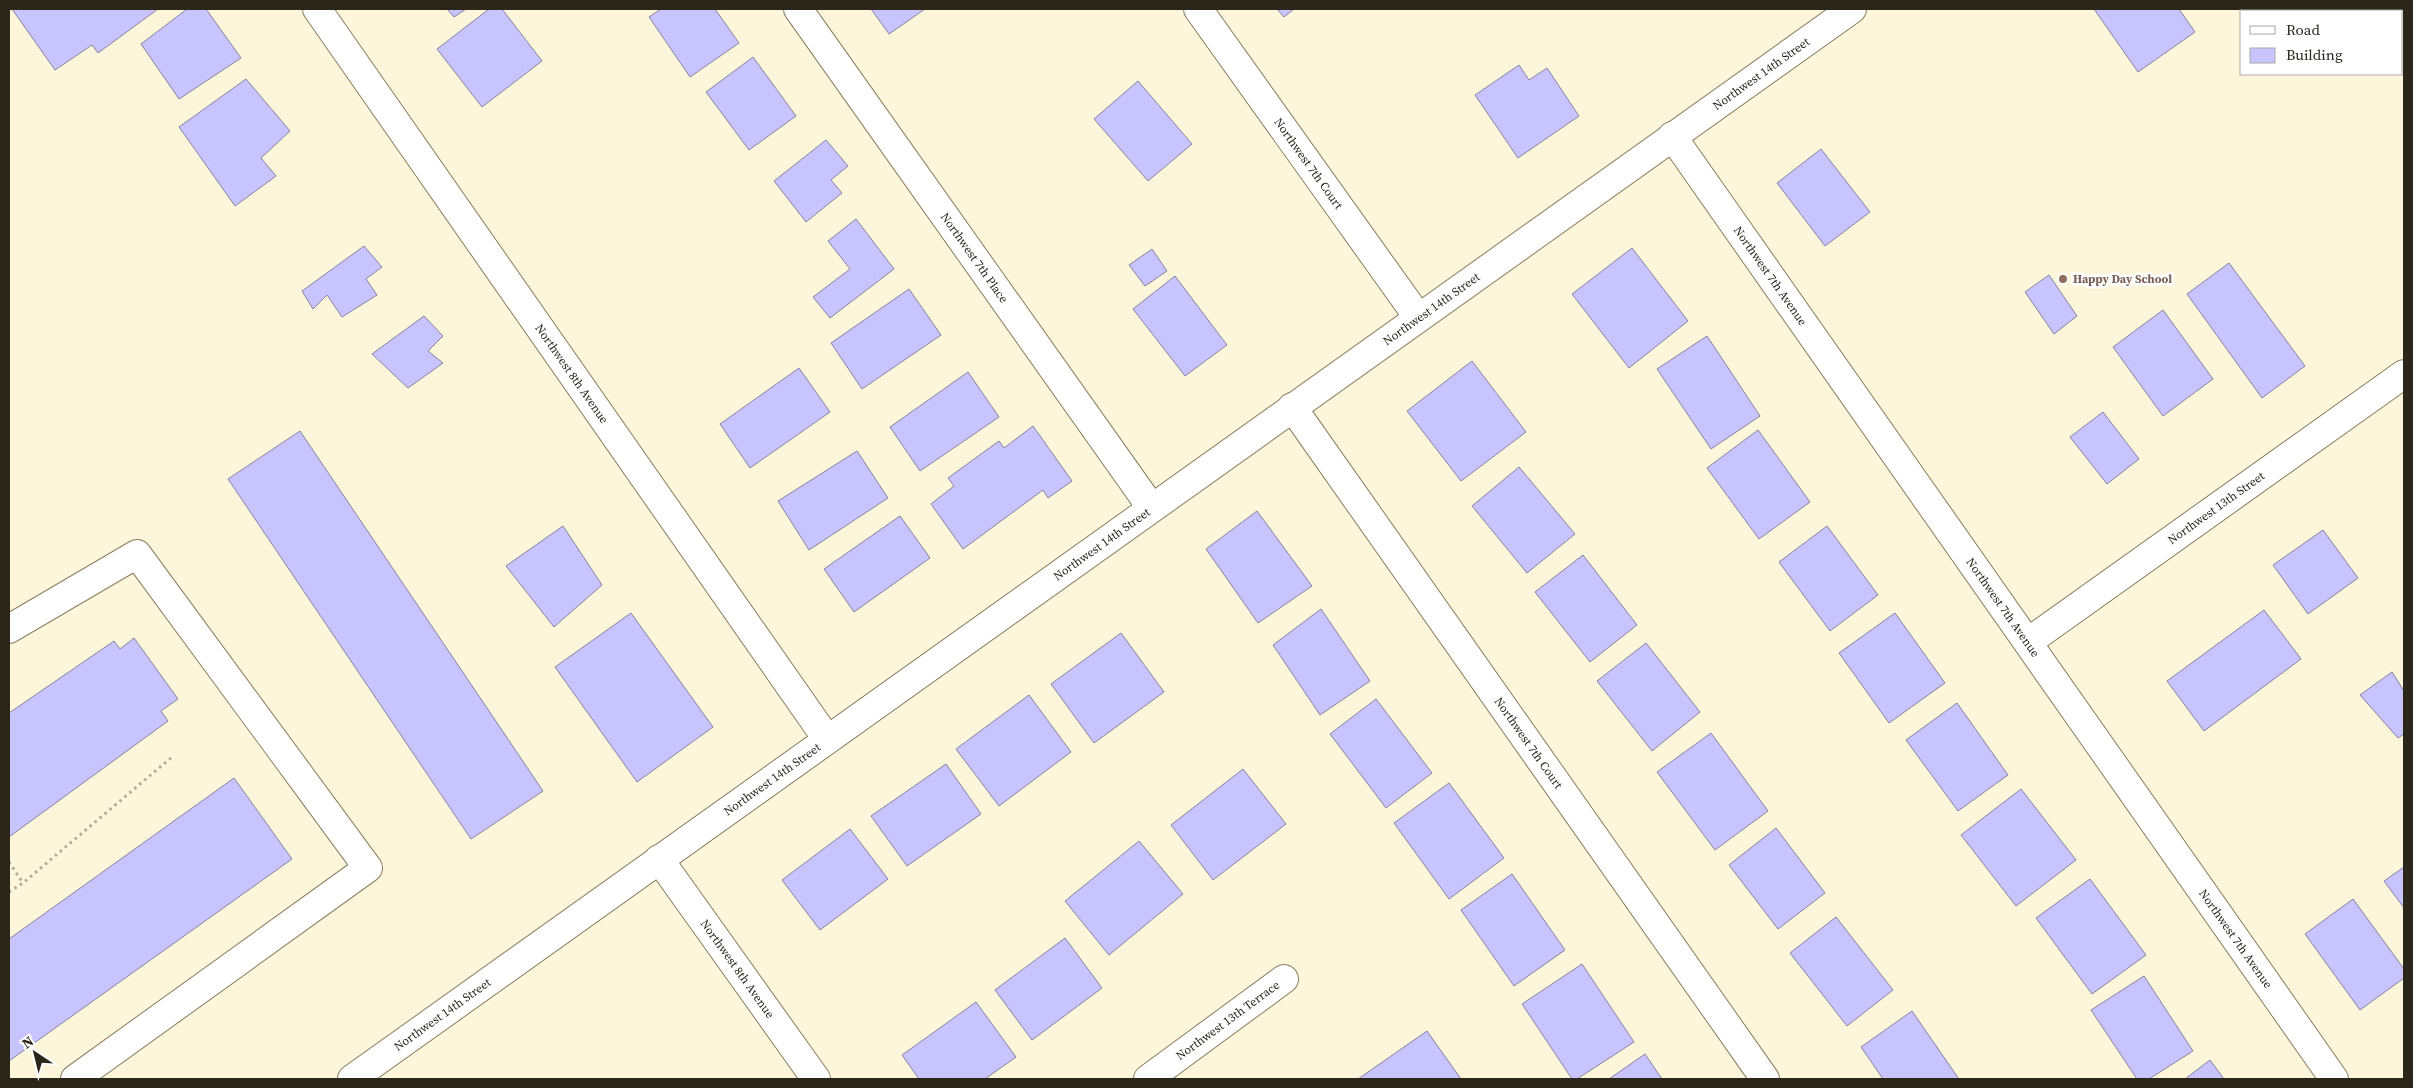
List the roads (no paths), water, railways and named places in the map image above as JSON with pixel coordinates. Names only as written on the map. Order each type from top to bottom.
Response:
[{"type":"street","name":"Northwest 8th Avenue","points":[[317,9],[827,739]]},
{"type":"street","name":"Northwest 7th Place","points":[[798,9],[1151,507]]},
{"type":"street","name":"Northwest 7th Court","points":[[1198,9],[1418,318]]},
{"type":"street","name":"Northwest 14th Street","points":[[352,1079],[1151,507],[1852,9]]},
{"type":"street","name":"Northwest 7th Avenue","points":[[1672,136],[2334,1079]]},
{"type":"street","name":"Northwest 13th Street","points":[[2028,642],[2404,374]]},
{"type":"street","name":"Northwest 7th Court","points":[[1292,407],[1765,1079]]},
{"type":"street","points":[[9,629],[137,554],[368,868],[75,1079]]},
{"type":"street","name":"Northwest 8th Avenue","points":[[659,859],[816,1079]]},
{"type":"street","name":"Northwest 13th Terrace","points":[[1148,1079],[1284,979]]},
{"type":"place","name":"Happy Day School","points":[[2063,279]]}]
